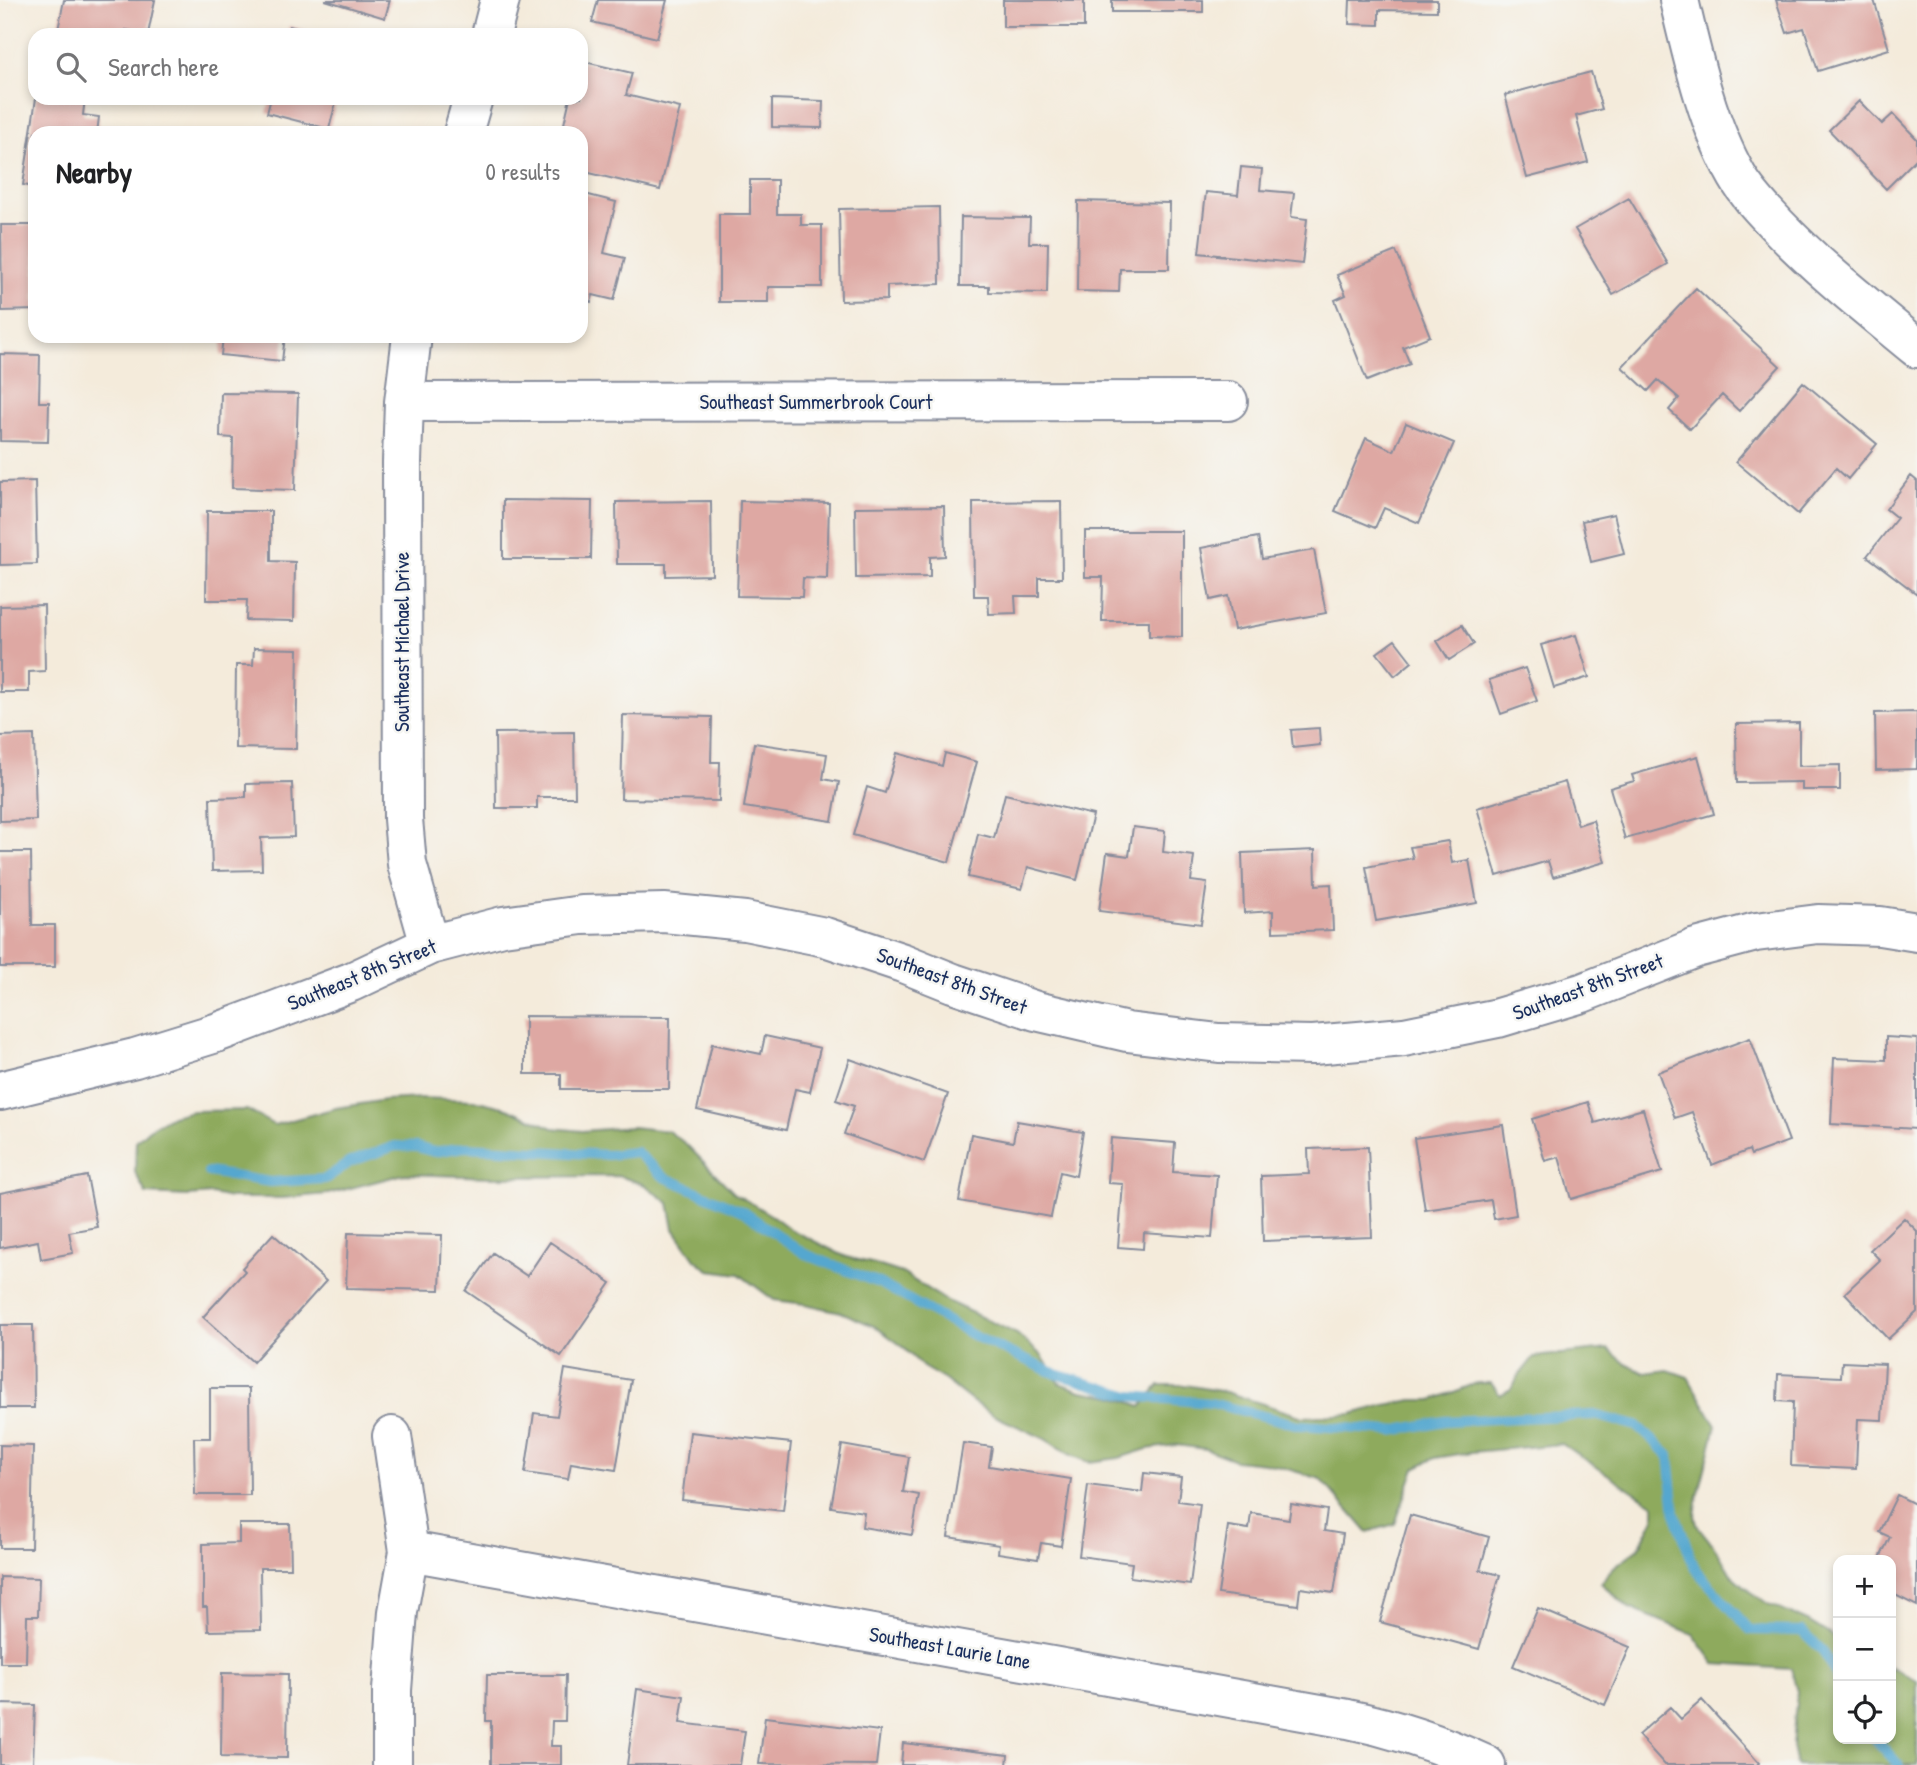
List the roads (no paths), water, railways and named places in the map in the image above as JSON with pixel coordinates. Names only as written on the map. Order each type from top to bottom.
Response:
[{"type":"street","points":[[493,28],[500,0]]},
{"type":"street","points":[[1679,0],[1706,101],[1724,151],[1738,178],[1755,201],[1802,251],[1917,348]]},
{"type":"street","points":[[466,126],[471,105]]},
{"type":"street","name":"Southeast Michael Drive","points":[[411,343],[404,402],[402,462],[402,819],[407,864],[430,944]]},
{"type":"street","name":"Southeast Summerbrook Court","points":[[404,402],[1228,401]]},
{"type":"street","name":"Southeast 8th Street","points":[[0,1091],[135,1058],[216,1033],[351,982],[430,944],[503,926],[582,915],[664,913],[745,921],[825,937],[1036,1011],[1127,1032],[1219,1043],[1313,1045],[1404,1037],[1498,1018],[1581,993],[1696,948],[1756,932],[1818,924],[1880,926],[1917,932]]},
{"type":"street","points":[[392,1765],[392,1690],[398,1612],[408,1551],[393,1436]]},
{"type":"street","name":"Southeast Laurie Lane","points":[[408,1551],[1349,1719],[1387,1727],[1413,1751],[1457,1751],[1486,1765]]},
{"type":"waterway","points":[[208,1172],[270,1182],[325,1179],[350,1162],[395,1146],[417,1147],[434,1152],[464,1147],[608,1155],[636,1152],[664,1177],[744,1212],[805,1254],[881,1284],[974,1336],[1056,1374],[1131,1396],[1211,1403],[1299,1425],[1392,1431],[1445,1421],[1594,1415],[1637,1426],[1669,1455],[1675,1513],[1695,1569],[1750,1630],[1802,1631],[1823,1651],[1833,1670]]},
{"type":"waterway","points":[[1880,1744],[1899,1765]]}]
